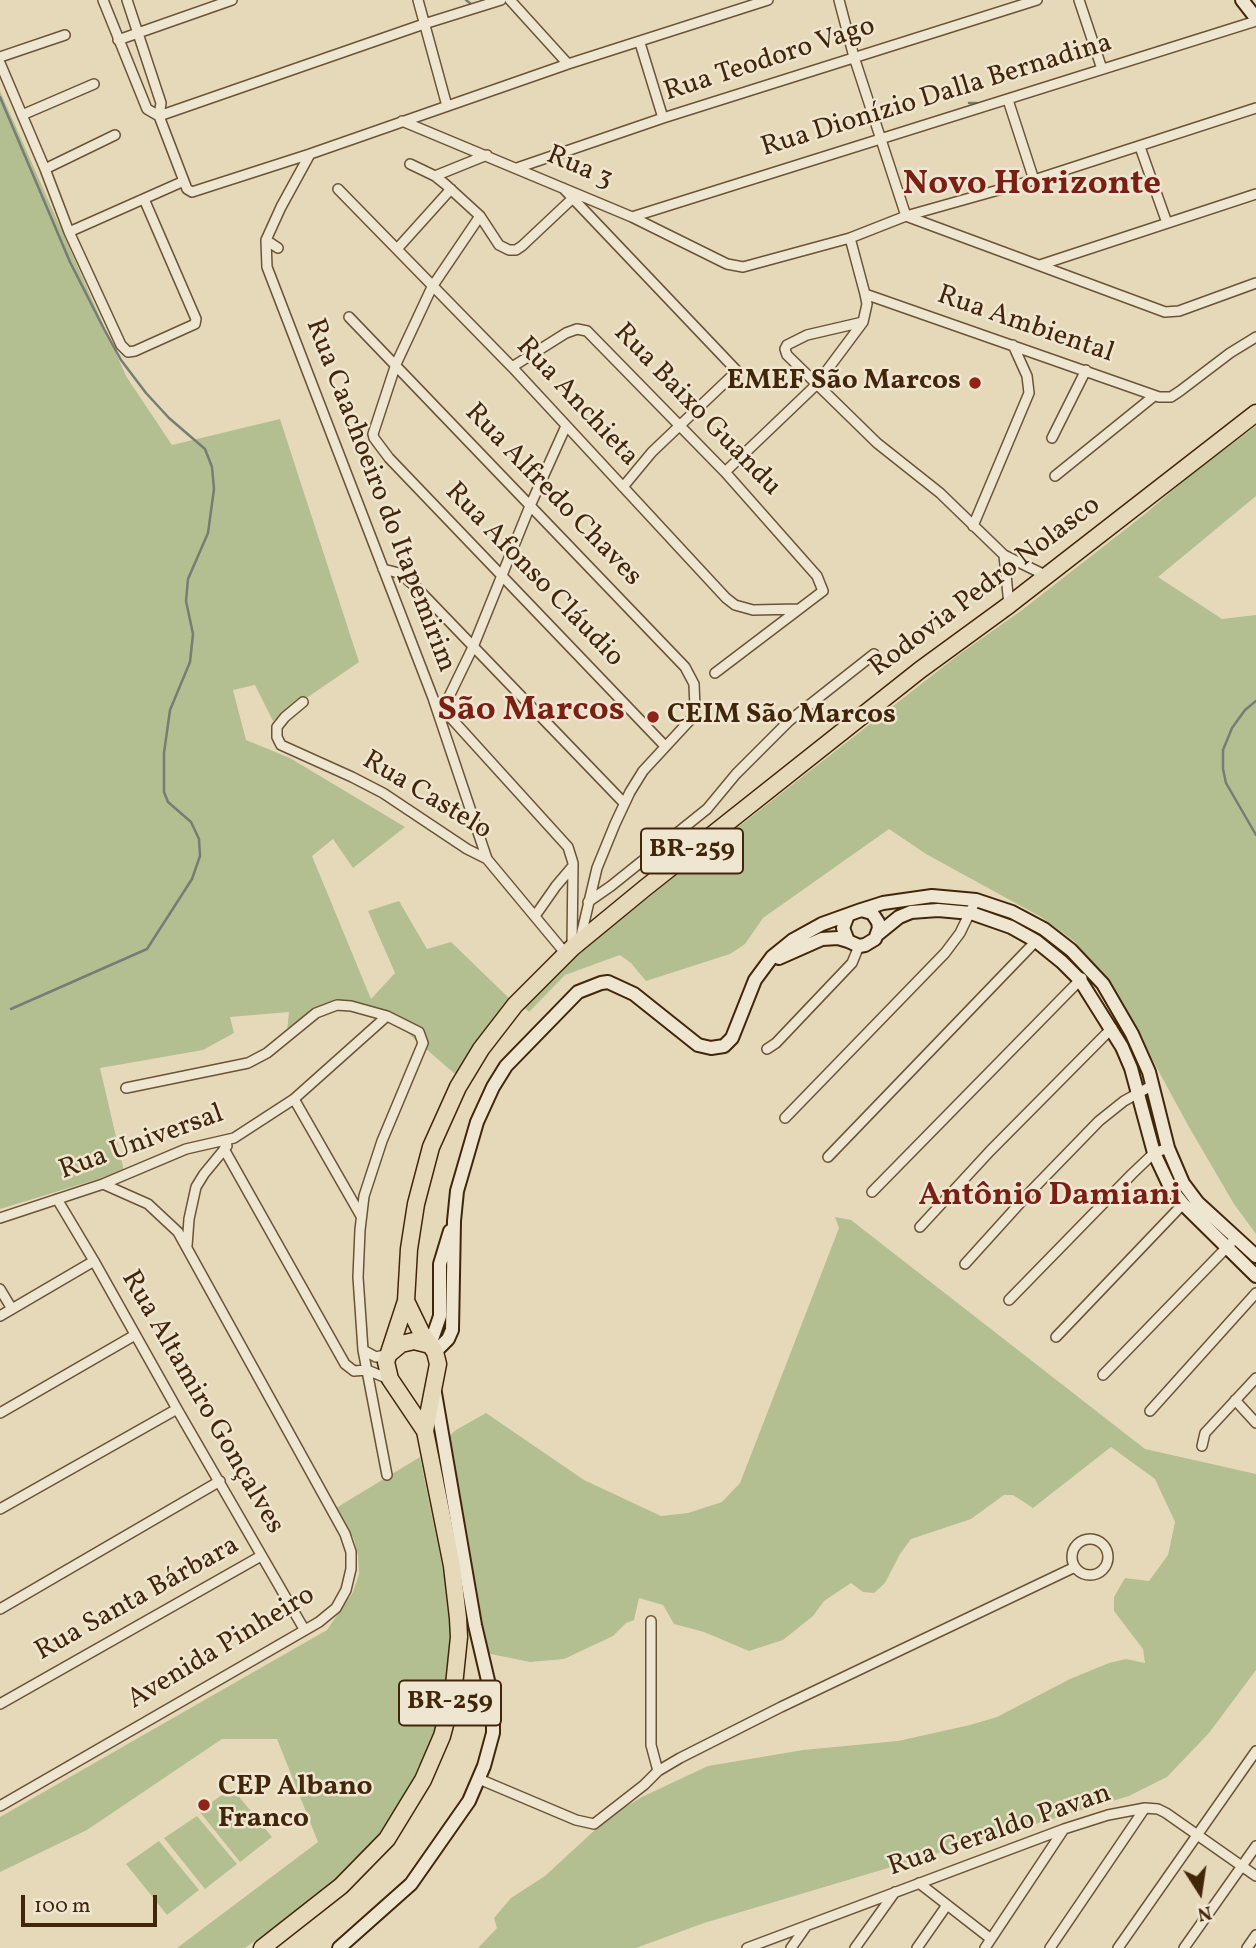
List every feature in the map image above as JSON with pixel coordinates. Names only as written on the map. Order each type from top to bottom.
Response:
[{"type":"highway","name":"Rodovia Pedro Nolasco","points":[[425,1431],[386,1371],[388,1354],[406,1301],[409,1249],[416,1204],[431,1147],[445,1113],[481,1049],[515,1005],[573,948],[920,670],[1047,576],[1256,413]]},
{"type":"highway","points":[[406,1301],[432,1348]]},
{"type":"highway","points":[[388,1354],[401,1344],[414,1341],[432,1348]]},
{"type":"highway","name":"Rodovia Pedro Nolasco","points":[[262,1948],[341,1886],[387,1839],[415,1796],[442,1736],[453,1695],[459,1637],[452,1566],[425,1431],[438,1364],[432,1348]]},
{"type":"highway","points":[[400,1394],[415,1398],[423,1396],[434,1385]]},
{"type":"highway","points":[[255,1948],[294,1923]]},
{"type":"street","points":[[103,0],[147,108],[159,116]]},
{"type":"street","points":[[127,0],[161,103],[159,116],[190,192],[768,0]]},
{"type":"street","points":[[118,40],[232,0]]},
{"type":"street","points":[[418,0],[447,106]]},
{"type":"street","points":[[159,116],[501,0]]},
{"type":"street","points":[[510,0],[569,64]]},
{"type":"street","points":[[839,0],[854,57],[906,216]]},
{"type":"street","name":"Rua Teodoro Vago","points":[[517,168],[663,118],[1037,0]]},
{"type":"street","points":[[1080,0],[1102,69]]},
{"type":"street","points":[[1242,0],[1256,20]]},
{"type":"street","name":"Rua Dionízio Dalla Bernadina","points":[[632,216],[1256,20]]},
{"type":"street","points":[[0,57],[65,35]]},
{"type":"street","points":[[640,43],[663,118]]},
{"type":"street","points":[[0,64],[69,232],[121,345],[128,352],[195,324],[196,319],[144,199]]},
{"type":"street","points":[[22,115],[94,84]]},
{"type":"street","points":[[1008,100],[1034,180]]},
{"type":"street","points":[[725,472],[817,386],[863,322],[866,312],[865,294],[850,238],[906,216],[1034,180],[1256,108]]},
{"type":"street","name":"Rua 3","points":[[402,121],[632,216],[735,267],[756,265],[850,238]]},
{"type":"street","points":[[45,169],[115,135]]},
{"type":"street","points":[[1140,147],[1167,223]]},
{"type":"street","points":[[278,248],[266,240],[310,154]]},
{"type":"street","points":[[435,176],[488,155]]},
{"type":"street","points":[[410,163],[435,176],[451,189],[480,216],[504,248],[516,250],[522,246],[573,198]]},
{"type":"street","points":[[69,232],[184,181]]},
{"type":"street","points":[[559,185],[737,371],[640,465],[623,487]]},
{"type":"street","name":"Rua Anchieta","points":[[338,189],[512,367],[716,589],[735,605],[753,610],[798,609]]},
{"type":"street","points":[[397,249],[451,189]]},
{"type":"street","points":[[1040,265],[1256,194]]},
{"type":"street","points":[[396,365],[432,288],[480,216]]},
{"type":"street","points":[[906,216],[1166,312],[1179,311],[1256,284]]},
{"type":"street","name":"Rua Caachoeiro do Itapemirim","points":[[266,240],[270,279],[433,698],[487,859]]},
{"type":"street","name":"Rua Ambiental","points":[[865,294],[1154,396],[1171,397],[1256,337]]},
{"type":"street","name":"Rua Alfredo Chaves","points":[[349,317],[685,667],[696,690],[695,708],[692,718],[665,746]]},
{"type":"street","points":[[863,322],[807,335],[788,345],[785,349],[789,359],[877,443],[940,493],[1004,555],[1047,576]]},
{"type":"street","name":"Rua Baixo Guandu","points":[[512,367],[566,333],[577,329],[587,331],[725,472],[811,567],[823,591],[798,609]]},
{"type":"street","points":[[973,526],[1029,393],[1027,376],[1013,345]]},
{"type":"street","name":"Rua Afonso Cláudio","points":[[396,365],[373,434],[377,443],[665,746]]},
{"type":"street","points":[[1052,438],[1086,370]]},
{"type":"street","points":[[1055,476],[1154,396]]},
{"type":"street","points":[[443,709],[473,646],[566,426]]},
{"type":"street","points":[[1004,555],[1009,605]]},
{"type":"street","points":[[383,569],[399,573],[407,579],[624,803]]},
{"type":"street","points":[[715,673],[798,609]]},
{"type":"street","points":[[588,902],[707,809],[789,721],[874,654]]},
{"type":"street","points":[[433,698],[562,839],[572,856],[573,948]]},
{"type":"street","name":"Rua Castelo","points":[[303,702],[277,727],[277,737],[281,745],[383,793],[467,849],[487,859],[535,916],[573,948]]},
{"type":"street","points":[[573,948],[601,858],[624,803],[643,771],[665,746]]},
{"type":"street","points":[[535,916],[573,866]]},
{"type":"street","points":[[432,1348],[448,1339],[452,1330],[457,1191],[477,1122],[506,1066],[578,992],[608,982],[634,994],[698,1045],[716,1048],[724,1046],[732,1038],[749,990],[778,951],[801,935],[861,909],[932,896],[976,900],[1012,912],[1044,929],[1103,984],[1143,1055],[1168,1148],[1190,1193],[1233,1242],[1256,1276]]},
{"type":"street","points":[[785,1118],[946,953],[971,914],[976,900]]},
{"type":"street","points":[[861,909],[876,917],[878,934]]},
{"type":"street","points":[[766,965],[822,939],[838,938],[853,943],[870,943],[900,917],[911,912],[971,914],[1010,927],[1036,941],[1062,961],[1080,980],[1112,1028],[1131,1068],[1154,1153],[1171,1189],[1183,1204],[1256,1256]]},
{"type":"street","points":[[767,1049],[776,1043],[852,963],[853,943],[843,928],[848,915]]},
{"type":"street","points":[[828,1157],[1036,941]]},
{"type":"street","points":[[873,1192],[1091,970]]},
{"type":"street","points":[[126,1088],[248,1063],[267,1053],[316,1013],[328,1007],[345,1005],[387,1016],[415,1029],[423,1043],[382,1141],[364,1196],[361,1216],[358,1277],[363,1350],[387,1475]]},
{"type":"street","name":"Rua Universal","points":[[0,1218],[103,1184],[186,1149],[234,1138],[294,1099],[387,1016]]},
{"type":"street","points":[[920,1227],[990,1151],[1112,1028]]},
{"type":"street","points":[[965,1264],[1099,1121],[1117,1106],[1153,1085]]},
{"type":"street","points":[[294,1099],[361,1216]]},
{"type":"street","points":[[187,1248],[189,1219],[196,1187],[234,1138]]},
{"type":"street","points":[[1009,1300],[1154,1153],[1168,1148]]},
{"type":"street","points":[[224,1149],[338,1354],[349,1368],[367,1370],[390,1379]]},
{"type":"street","name":"Avenida Pinheiro","points":[[0,1806],[319,1622],[336,1608],[346,1590],[351,1569],[348,1542],[178,1231],[163,1216],[135,1197],[103,1184]]},
{"type":"street","name":"Rua Altamiro Gonçalves","points":[[57,1199],[304,1629]]},
{"type":"street","points":[[1056,1337],[1183,1204]]},
{"type":"street","points":[[1103,1375],[1233,1242]]},
{"type":"street","points":[[0,1316],[94,1261]]},
{"type":"street","points":[[0,1289],[12,1309]]},
{"type":"street","points":[[1150,1411],[1256,1293]]},
{"type":"street","points":[[0,1413],[135,1335]]},
{"type":"street","points":[[363,1350],[376,1357],[388,1354]]},
{"type":"street","points":[[1202,1446],[1205,1433],[1256,1378]]},
{"type":"street","points":[[340,1948],[411,1884],[459,1817],[479,1779],[493,1733],[491,1687],[475,1625],[434,1385]]},
{"type":"street","points":[[1235,1400],[1256,1423]]},
{"type":"street","points":[[0,1509],[177,1409]]},
{"type":"street","points":[[0,1609],[220,1481]]},
{"type":"street","points":[[1093,1540],[1105,1548],[1107,1562],[1098,1574],[1083,1573],[1075,1567],[1072,1557],[1079,1544],[1093,1540]]},
{"type":"street","name":"Rua Santa Bárbara","points":[[0,1704],[261,1556]]},
{"type":"street","points":[[479,1779],[576,1820],[594,1824],[645,1785],[658,1771],[781,1707],[1075,1567]]},
{"type":"street","points":[[651,1621],[652,1745],[658,1771]]},
{"type":"street","points":[[1118,1948],[1256,1751]]},
{"type":"street","points":[[1050,1948],[1144,1808]]},
{"type":"street","name":"Rua Geraldo Pavan","points":[[747,1948],[1064,1829],[1108,1815],[1144,1808],[1158,1809],[1166,1813],[1256,1876]]},
{"type":"street","points":[[985,1948],[1064,1829]]},
{"type":"street","points":[[1184,1948],[1256,1846]]},
{"type":"street","points":[[919,1883],[991,1939]]},
{"type":"street","points":[[855,1948],[895,1892]]},
{"type":"street","points":[[917,1948],[947,1905]]},
{"type":"street","points":[[791,1948],[805,1928]]},
{"type":"street","points":[[1247,1948],[1256,1935]]},
{"type":"green space","points":[[0,91],[126,376],[172,445],[280,419],[359,662],[273,721],[255,685],[233,690],[246,740],[290,758],[405,827],[353,868],[333,839],[312,856],[371,999],[395,973],[368,911],[399,901],[427,949],[451,942],[511,1000],[455,1074],[385,1016],[347,1003],[316,1008],[286,1041],[289,1012],[230,1017],[234,1033],[203,1050],[100,1068],[124,1171],[0,1209]]},
{"type":"green space","points":[[1256,426],[1256,496],[1158,577],[1222,619],[1256,615],[1256,1234],[1234,1204],[1189,1127],[1121,1002],[1099,970],[1074,941],[1041,917],[926,854],[889,829],[763,918],[745,944],[730,954],[646,981],[631,963],[620,955],[565,975],[529,1012],[523,1006],[582,951],[678,874]]},
{"type":"green space","points":[[835,1217],[851,1220],[1145,1449],[1256,1474],[1256,1670],[1209,1733],[1167,1777],[1129,1796],[704,1923],[636,1948],[478,1948],[497,1928],[494,1918],[511,1898],[545,1876],[609,1817],[642,1797],[708,1766],[803,1750],[898,1741],[970,1725],[997,1717],[1070,1679],[1109,1663],[1126,1659],[1145,1663],[1143,1649],[1114,1611],[1114,1597],[1125,1578],[1149,1581],[1168,1555],[1175,1522],[1155,1479],[1111,1447],[1033,1508],[1013,1495],[1004,1495],[971,1519],[911,1539],[885,1583],[874,1593],[863,1592],[851,1583],[824,1601],[813,1616],[783,1640],[749,1651],[704,1632],[674,1624],[663,1605],[639,1598],[634,1620],[626,1623],[613,1636],[564,1659],[530,1662],[481,1652],[481,1648],[469,1636],[467,1595],[447,1438],[486,1413],[584,1480],[661,1516],[688,1513],[722,1502],[740,1483],[839,1228]]},
{"type":"green space","points":[[420,1457],[447,1590],[451,1625],[452,1685],[427,1757],[418,1767],[406,1797],[381,1836],[353,1866],[325,1890],[245,1948],[177,1948],[318,1842],[277,1739],[222,1739],[87,1830],[0,1872],[0,1817],[327,1630],[353,1592],[359,1574],[354,1539],[336,1508]]},
{"type":"green space","points":[[232,1788],[272,1837],[240,1862],[199,1811]]},
{"type":"green space","points":[[197,1816],[237,1864],[205,1889],[164,1838]]},
{"type":"green space","points":[[159,1841],[199,1890],[167,1915],[126,1864]]},
{"type":"waterway","points":[[466,0],[471,4]]},
{"type":"waterway","points":[[0,97],[70,262],[104,329],[121,360],[146,393],[169,418],[205,449],[212,467],[214,489],[208,533],[188,579],[186,601],[193,634],[190,662],[170,710],[164,753],[164,792],[168,802],[191,822],[199,839],[200,856],[192,879],[147,949],[11,1009]]},
{"type":"waterway","points":[[969,103],[977,103]]},
{"type":"waterway","points":[[1256,701],[1245,710],[1232,728],[1223,750],[1226,783],[1256,835]]},
{"type":"place","name":"EMEF São Marcos","points":[[975,383]]},
{"type":"place","name":"CEIM São Marcos","points":[[653,717]]},
{"type":"place","name":"CEP Albano Franco","points":[[204,1805]]},
{"type":"district","name":"Novo Horizonte","points":[[1032,187]]},
{"type":"district","name":"São Marcos","points":[[531,713]]},
{"type":"district","name":"Antônio Damiani","points":[[1050,1198]]}]
